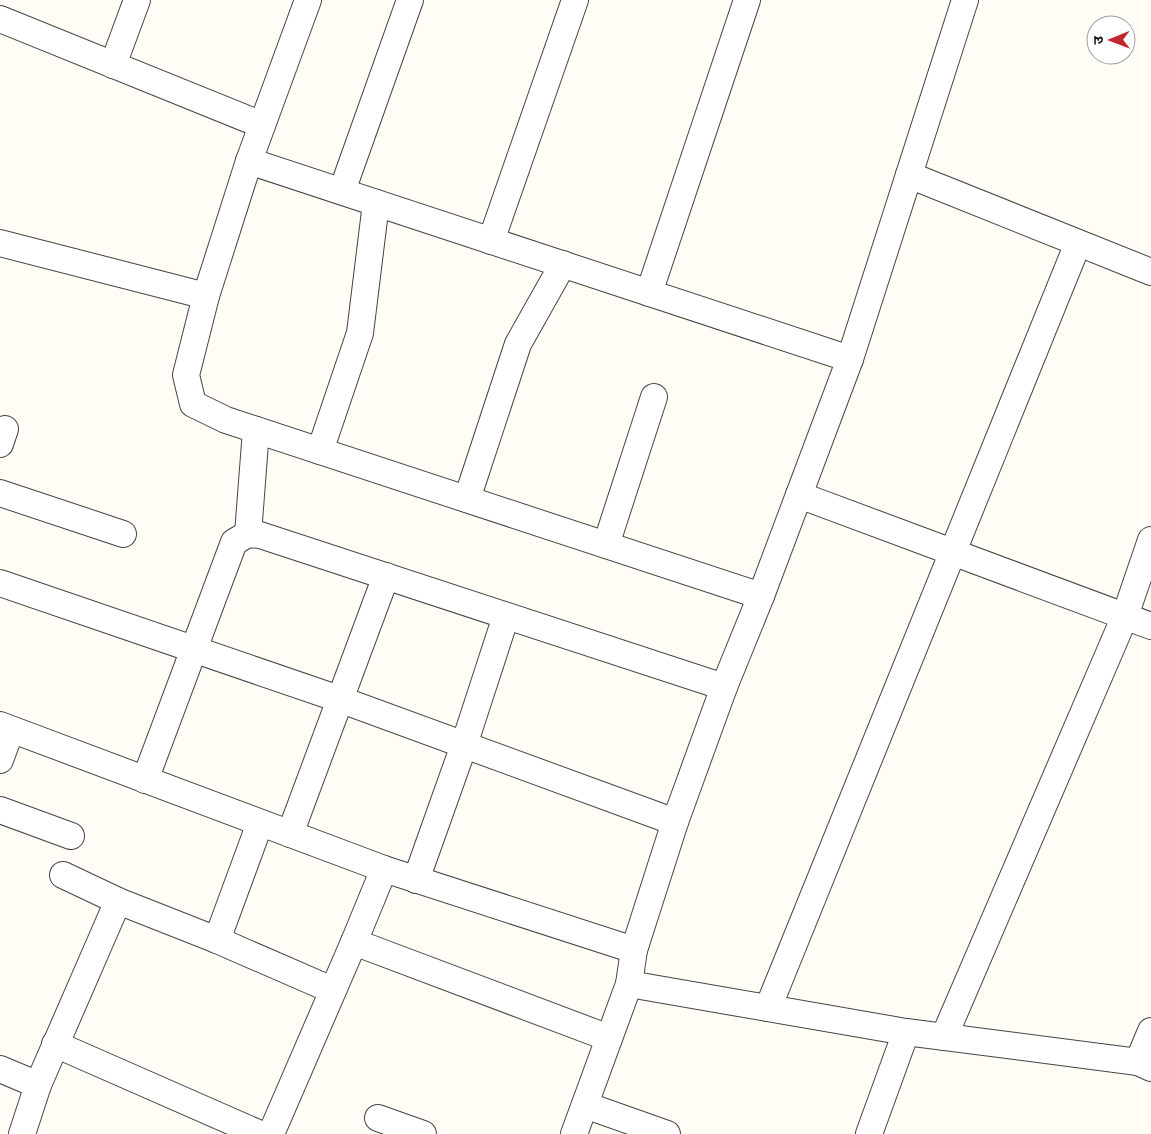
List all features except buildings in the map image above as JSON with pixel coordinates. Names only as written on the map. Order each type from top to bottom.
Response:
[{"type":"street","points":[[113,65],[137,0]]},
{"type":"street","points":[[308,0],[249,160],[206,296],[186,375],[193,404],[226,420],[761,596]]},
{"type":"street","points":[[342,191],[410,0]]},
{"type":"street","points":[[491,241],[575,0]]},
{"type":"street","points":[[649,293],[747,0]]},
{"type":"street","points":[[574,1134],[629,984],[634,950],[675,822],[724,687],[761,596],[850,359],[965,0]]},
{"type":"street","points":[[0,19],[262,125]]},
{"type":"street","points":[[249,160],[850,359]]},
{"type":"street","points":[[909,175],[1151,272]]},
{"type":"street","points":[[320,451],[360,333],[376,203]]},
{"type":"street","points":[[0,243],[206,296]]},
{"type":"street","points":[[768,1008],[1078,243]]},
{"type":"street","points":[[467,500],[518,344],[562,264]]},
{"type":"street","points":[[606,545],[654,397]]},
{"type":"street","points":[[248,534],[256,430]]},
{"type":"street","points":[[0,493],[123,534]]},
{"type":"street","points":[[799,495],[1151,626]]},
{"type":"street","points":[[145,780],[234,542],[248,534],[260,535],[724,687]]},
{"type":"street","points":[[944,1036],[1125,616],[1151,540]]},
{"type":"street","points":[[290,834],[386,576]]},
{"type":"street","points":[[0,582],[339,699],[675,822]]},
{"type":"street","points":[[416,880],[464,745],[506,616]]},
{"type":"street","points":[[0,760],[6,728],[384,869],[634,950]]},
{"type":"street","points":[[0,810],[71,836]]},
{"type":"street","points":[[217,940],[260,823]]},
{"type":"street","points":[[271,1134],[384,869]]},
{"type":"street","points":[[63,875],[118,901],[217,940],[332,990]]},
{"type":"street","points":[[22,1134],[38,1085],[118,901]]},
{"type":"street","points":[[354,942],[608,1038]]},
{"type":"street","points":[[629,984],[906,1032],[1144,1065],[1151,1031]]},
{"type":"street","points":[[869,1134],[906,1032]]},
{"type":"street","points":[[56,1044],[260,1134]]},
{"type":"street","points":[[0,1069],[38,1085]]},
{"type":"street","points":[[585,1105],[667,1134]]},
{"type":"street","points":[[378,1118],[423,1134]]}]
